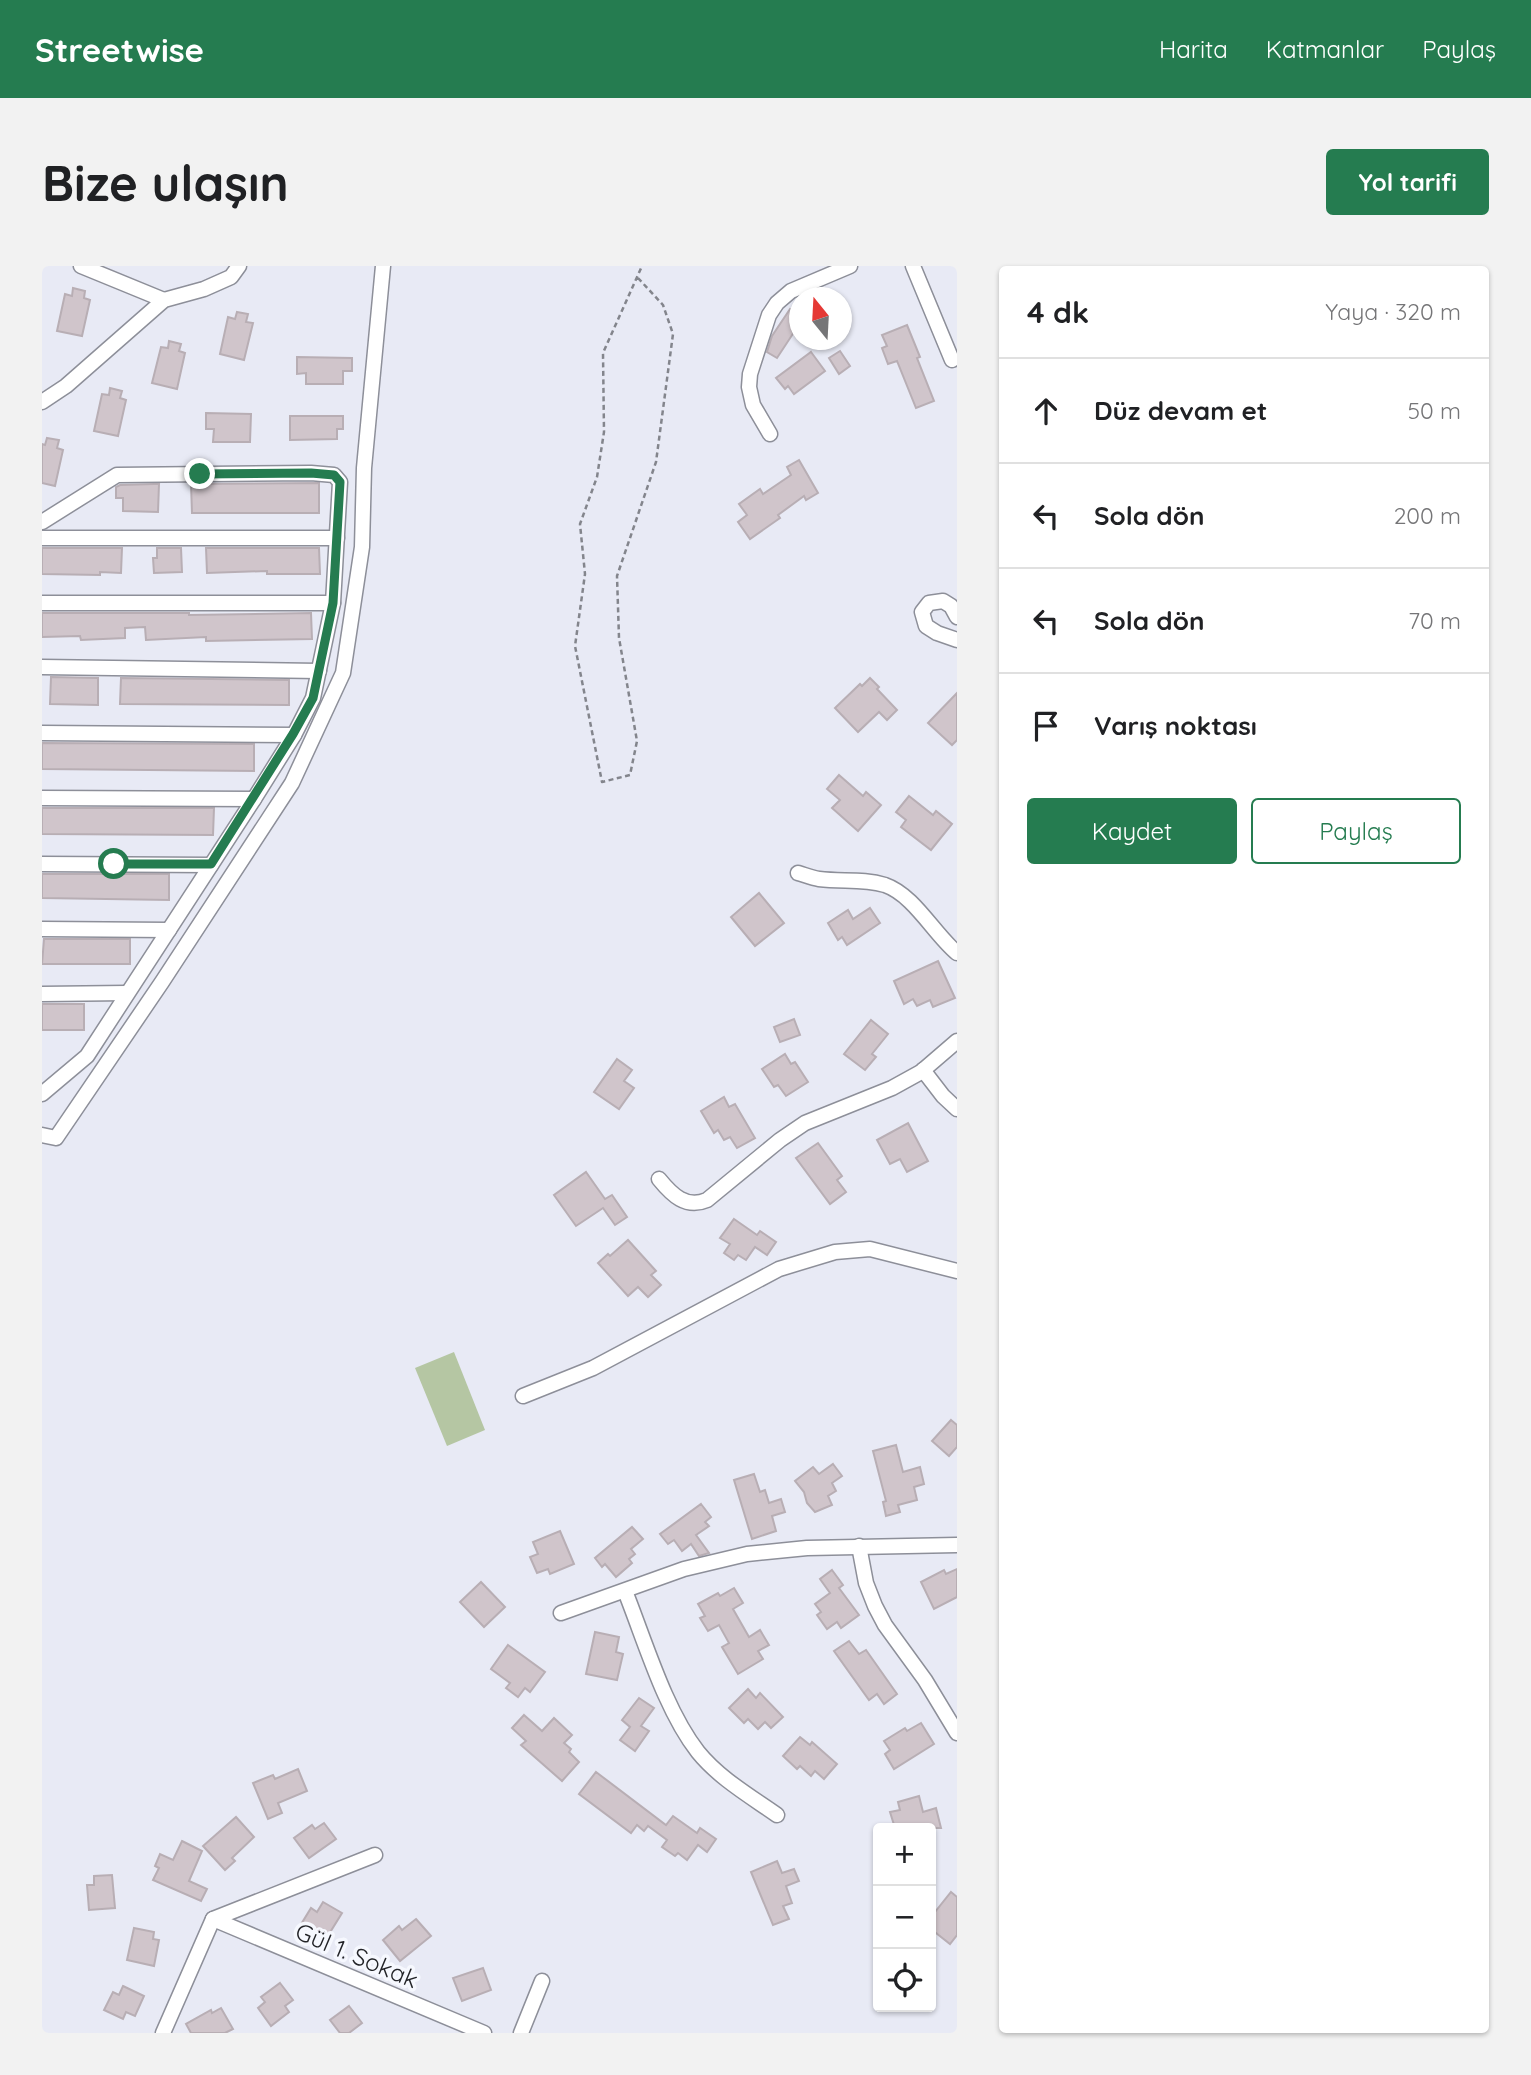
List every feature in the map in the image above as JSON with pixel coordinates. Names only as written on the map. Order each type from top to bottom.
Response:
[{"type":"street","points":[[80,266],[164,300]]},
{"type":"street","points":[[42,402],[66,386],[164,300],[204,289],[231,277],[239,266]]},
{"type":"street","points":[[42,1135],[56,1138],[292,783],[343,673],[362,547],[364,468],[383,266]]},
{"type":"street","points":[[770,434],[753,405],[749,387],[750,374],[769,315],[777,303],[791,292],[850,266]]},
{"type":"street","points":[[913,266],[953,360]]},
{"type":"street","points":[[42,522],[117,475],[311,473],[334,475],[340,482],[333,603],[313,698],[254,799],[87,1056],[42,1094]]},
{"type":"street","points":[[42,538],[337,538]]},
{"type":"street","points":[[957,617],[951,606],[943,601],[929,603],[922,612],[926,626],[957,640]]},
{"type":"street","points":[[42,603],[333,603]]},
{"type":"street","points":[[42,667],[319,671]]},
{"type":"street","points":[[42,733],[293,734]]},
{"type":"street","points":[[42,798],[254,799]]},
{"type":"street","points":[[42,864],[211,864]]},
{"type":"street","points":[[798,873],[819,879],[854,879],[888,886],[903,895],[957,953]]},
{"type":"street","points":[[42,929],[169,930]]},
{"type":"street","points":[[42,993],[127,993]]},
{"type":"street","points":[[659,1179],[668,1191],[681,1200],[690,1204],[699,1203],[805,1123],[892,1088],[923,1070],[957,1041]]},
{"type":"street","points":[[923,1070],[957,1109]]},
{"type":"street","points":[[523,1396],[593,1368],[779,1269],[835,1252],[870,1249],[957,1271]]},
{"type":"street","points":[[561,1614],[684,1569],[747,1554],[807,1548],[957,1545]]},
{"type":"street","points":[[859,1546],[866,1583],[880,1615],[925,1680],[957,1733]]},
{"type":"street","points":[[625,1591],[668,1702],[681,1727],[699,1753],[723,1777],[777,1815]]},
{"type":"street","points":[[163,2033],[213,1919],[375,1855]]},
{"type":"street","name":"Gül 1. Sokak","points":[[213,1919],[484,2033]]},
{"type":"street","points":[[522,2033],[542,1982]]},
{"type":"path","points":[[638,278],[663,305],[673,334],[656,462],[617,576],[620,638],[637,741],[629,775],[602,782],[575,646],[585,574],[580,524],[597,477],[604,432],[603,354],[642,266]]},
{"type":"green space","points":[[454,1352],[485,1430],[447,1446],[415,1368]]},
{"type":"building","points":[[73,288],[85,291],[84,298],[90,300],[82,336],[57,331],[65,294],[72,296]]},
{"type":"building","points":[[789,310],[789,340],[777,358],[767,352],[772,336]]},
{"type":"building","points":[[237,312],[248,314],[246,322],[253,323],[244,360],[220,354],[228,317],[235,319]]},
{"type":"building","points":[[907,325],[934,401],[916,408],[897,361],[888,364],[882,348],[887,346],[882,335]]},
{"type":"building","points":[[169,341],[181,344],[179,351],[185,353],[177,389],[152,383],[161,347],[168,348]]},
{"type":"building","points":[[840,351],[850,366],[839,374],[829,358]]},
{"type":"building","points":[[811,352],[825,371],[794,394],[788,386],[785,389],[776,378]]},
{"type":"building","points":[[297,357],[352,358],[352,371],[343,371],[343,384],[306,384],[306,373],[297,374]]},
{"type":"building","points":[[110,388],[122,391],[120,398],[126,400],[118,436],[94,431],[102,394],[109,395]]},
{"type":"building","points":[[206,413],[251,414],[250,442],[213,442],[214,429],[206,429]]},
{"type":"building","points":[[290,416],[343,416],[343,429],[337,429],[337,439],[290,440]]},
{"type":"building","points":[[47,438],[59,440],[57,448],[63,450],[55,486],[42,483],[42,444],[45,445]]},
{"type":"building","points":[[799,460],[818,493],[806,500],[804,496],[778,515],[780,518],[750,539],[738,522],[747,515],[739,504],[760,489],[763,494],[791,475],[787,467]]},
{"type":"building","points":[[319,483],[319,513],[192,513],[191,484]]},
{"type":"building","points":[[159,484],[158,512],[123,511],[123,498],[116,498],[116,487],[120,485]]},
{"type":"building","points":[[42,548],[122,548],[121,573],[42,574]]},
{"type":"building","points":[[157,548],[181,548],[182,572],[154,573],[153,558],[157,558]]},
{"type":"building","points":[[206,548],[319,548],[320,574],[267,574],[267,571],[207,573]]},
{"type":"building","points":[[42,613],[311,613],[312,639],[206,641],[206,637],[146,640],[145,627],[125,628],[125,638],[81,640],[80,636],[42,637]]},
{"type":"building","points":[[51,677],[98,678],[98,705],[50,704]]},
{"type":"building","points":[[121,678],[289,680],[289,705],[120,704]]},
{"type":"building","points":[[870,678],[897,710],[887,720],[879,712],[858,732],[835,708]]},
{"type":"building","points":[[957,693],[957,740],[952,745],[928,723]]},
{"type":"building","points":[[42,743],[254,744],[254,771],[42,769]]},
{"type":"building","points":[[839,775],[863,796],[866,792],[881,805],[858,831],[832,808],[840,800],[827,789]]},
{"type":"building","points":[[909,796],[933,815],[936,811],[952,824],[931,850],[901,827],[906,820],[896,812]]},
{"type":"building","points":[[42,808],[214,808],[213,835],[42,834]]},
{"type":"building","points":[[42,874],[169,874],[169,900],[42,898]]},
{"type":"building","points":[[759,893],[784,923],[755,946],[731,917]]},
{"type":"building","points":[[870,908],[880,923],[847,945],[842,937],[838,940],[828,923],[848,910],[853,919]]},
{"type":"building","points":[[44,939],[130,939],[130,964],[42,964]]},
{"type":"building","points":[[938,961],[955,998],[933,1007],[930,1000],[917,1006],[913,999],[904,1004],[894,981]]},
{"type":"building","points":[[42,1004],[84,1004],[84,1030],[42,1030]]},
{"type":"building","points":[[794,1019],[800,1035],[780,1042],[774,1027]]},
{"type":"building","points":[[871,1020],[888,1034],[872,1054],[876,1057],[865,1070],[844,1054]]},
{"type":"building","points":[[785,1054],[791,1064],[795,1062],[808,1082],[786,1096],[778,1085],[774,1087],[762,1069]]},
{"type":"building","points":[[617,1059],[632,1070],[624,1081],[634,1088],[619,1109],[594,1092]]},
{"type":"building","points":[[724,1097],[729,1107],[735,1104],[755,1138],[737,1148],[730,1137],[724,1140],[718,1130],[714,1133],[701,1111]]},
{"type":"building","points":[[908,1123],[928,1161],[907,1172],[900,1159],[890,1164],[877,1140]]},
{"type":"building","points":[[818,1143],[842,1176],[837,1180],[846,1192],[830,1204],[796,1158]]},
{"type":"building","points":[[586,1172],[605,1199],[612,1195],[627,1217],[615,1225],[603,1208],[576,1226],[554,1195]]},
{"type":"building","points":[[734,1219],[757,1235],[760,1231],[776,1242],[767,1255],[755,1247],[746,1260],[738,1255],[734,1260],[724,1253],[730,1244],[720,1238]]},
{"type":"building","points":[[628,1240],[656,1271],[651,1275],[661,1285],[648,1297],[638,1287],[628,1296],[598,1263]]},
{"type":"building","points":[[951,1420],[957,1425],[957,1447],[949,1456],[932,1441]]},
{"type":"building","points":[[896,1445],[903,1472],[920,1467],[924,1484],[914,1487],[917,1500],[898,1505],[900,1512],[886,1516],[883,1502],[886,1501],[873,1451]]},
{"type":"building","points":[[833,1464],[842,1476],[832,1483],[836,1491],[828,1496],[832,1505],[815,1512],[795,1481],[813,1467],[819,1474]]},
{"type":"building","points":[[754,1474],[760,1492],[765,1490],[769,1503],[781,1499],[785,1512],[772,1516],[776,1531],[752,1539],[734,1480]]},
{"type":"building","points":[[701,1504],[711,1517],[705,1522],[709,1526],[696,1535],[709,1553],[699,1556],[691,1544],[682,1551],[674,1540],[668,1544],[660,1534]]},
{"type":"building","points":[[632,1527],[643,1539],[631,1549],[635,1554],[629,1559],[632,1563],[616,1577],[605,1564],[602,1567],[595,1558]]},
{"type":"building","points":[[560,1531],[574,1564],[550,1574],[548,1569],[537,1573],[530,1557],[538,1554],[533,1542]]},
{"type":"building","points":[[957,1569],[957,1597],[934,1609],[921,1582],[944,1570],[946,1574]]},
{"type":"building","points":[[832,1570],[843,1585],[839,1588],[859,1615],[841,1628],[837,1622],[827,1629],[817,1615],[821,1612],[815,1604],[830,1593],[820,1579]]},
{"type":"building","points":[[481,1582],[505,1607],[484,1627],[460,1602]]},
{"type":"building","points":[[734,1588],[743,1603],[733,1609],[749,1637],[760,1630],[769,1645],[758,1651],[763,1659],[738,1674],[722,1647],[729,1643],[719,1625],[708,1631],[700,1618],[705,1616],[698,1604]]},
{"type":"building","points":[[595,1632],[619,1637],[616,1652],[623,1654],[617,1680],[586,1674]]},
{"type":"building","points":[[849,1641],[859,1654],[866,1650],[897,1694],[884,1704],[877,1694],[869,1700],[834,1651]]},
{"type":"building","points":[[508,1645],[545,1672],[530,1692],[525,1688],[518,1697],[506,1688],[510,1683],[491,1669]]},
{"type":"building","points":[[748,1689],[756,1698],[760,1693],[783,1717],[771,1728],[765,1722],[758,1729],[748,1719],[744,1723],[729,1708]]},
{"type":"building","points":[[639,1698],[654,1708],[641,1726],[649,1731],[635,1751],[620,1740],[630,1727],[622,1720]]},
{"type":"building","points":[[524,1715],[542,1731],[554,1718],[572,1735],[564,1743],[579,1762],[562,1781],[521,1745],[526,1741],[512,1728]]},
{"type":"building","points":[[921,1723],[934,1744],[894,1769],[885,1754],[890,1750],[884,1741],[905,1728],[907,1731]]},
{"type":"building","points":[[800,1737],[810,1745],[812,1742],[837,1764],[824,1779],[815,1771],[811,1776],[800,1766],[797,1769],[783,1756]]},
{"type":"building","points":[[298,1769],[307,1791],[278,1803],[282,1813],[268,1819],[253,1783],[273,1775],[275,1779]]},
{"type":"building","points":[[596,1772],[666,1825],[673,1816],[697,1833],[700,1828],[716,1839],[707,1852],[698,1845],[687,1860],[662,1847],[667,1840],[648,1826],[644,1831],[637,1825],[631,1833],[579,1794]]},
{"type":"building","points":[[919,1796],[923,1812],[936,1808],[941,1828],[936,1828],[936,1823],[893,1823],[890,1812],[900,1810],[898,1802]]},
{"type":"building","points":[[236,1817],[254,1837],[232,1858],[235,1861],[225,1870],[203,1846]]},
{"type":"building","points":[[324,1823],[336,1839],[309,1858],[294,1838],[312,1825],[315,1829]]},
{"type":"building","points":[[182,1841],[202,1851],[189,1881],[207,1889],[201,1901],[153,1880],[159,1868],[155,1866],[160,1854],[173,1860]]},
{"type":"building","points":[[777,1861],[782,1873],[794,1869],[799,1881],[786,1886],[792,1903],[783,1906],[789,1919],[773,1925],[751,1872]]},
{"type":"building","points":[[112,1875],[115,1908],[89,1910],[87,1885],[94,1885],[94,1876]]},
{"type":"building","points":[[951,1892],[957,1897],[957,1935],[950,1944],[936,1933],[936,1911]]},
{"type":"building","points":[[323,1902],[342,1913],[329,1934],[323,1930],[319,1937],[300,1926],[311,1908],[317,1912]]},
{"type":"building","points":[[416,1919],[431,1936],[400,1961],[383,1940],[399,1926],[402,1930]]},
{"type":"building","points":[[134,1928],[154,1932],[153,1939],[159,1940],[154,1966],[127,1960]]},
{"type":"building","points":[[483,1968],[491,1990],[462,2001],[453,1978]]},
{"type":"building","points":[[280,1983],[293,2000],[285,2006],[289,2012],[271,2026],[258,2008],[265,2002],[261,1997]]},
{"type":"building","points":[[123,1986],[144,1996],[135,2016],[126,2012],[123,2019],[104,2010],[113,1992],[119,1995]]},
{"type":"building","points":[[349,2006],[362,2023],[349,2033],[340,2033],[330,2020]]},
{"type":"building","points":[[221,2008],[233,2029],[225,2033],[191,2033],[186,2024],[211,2010],[212,2013]]},
{"type":"route","points":[[114,864],[211,864],[293,734],[313,698],[319,671],[333,603],[340,482],[334,475],[311,473],[200,474]]}]
